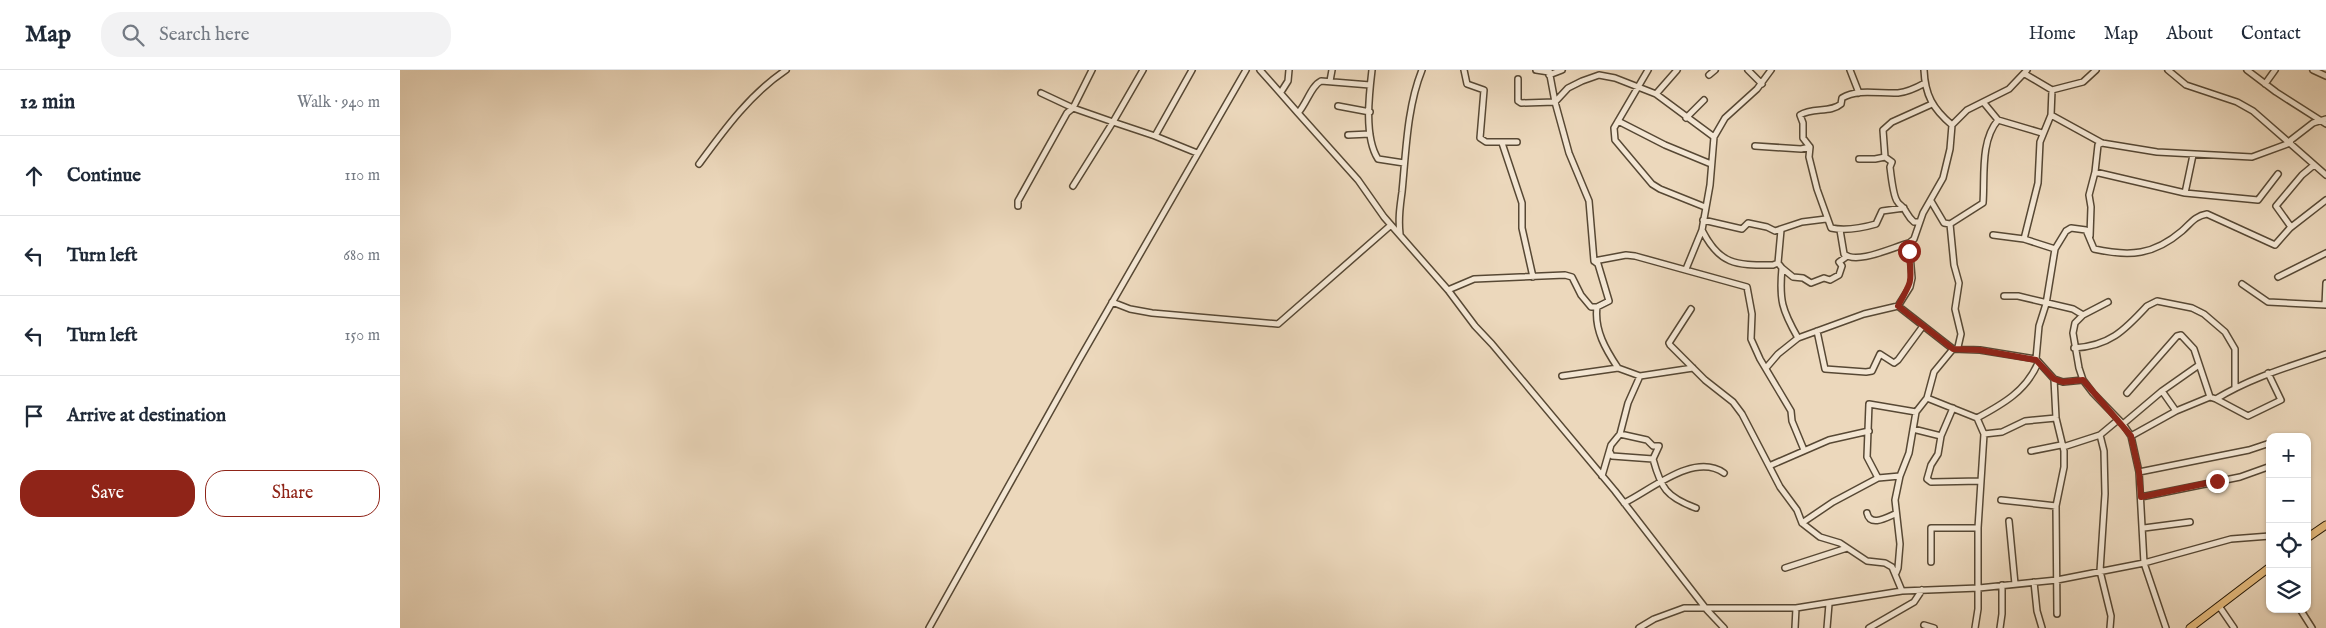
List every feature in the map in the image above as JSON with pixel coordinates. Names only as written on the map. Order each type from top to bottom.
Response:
[{"type":"highway","points":[[2311,536],[2326,525]]},
{"type":"highway","points":[[2190,628],[2269,568]]},
{"type":"street","points":[[699,164],[721,134],[767,83],[786,70]]},
{"type":"street","points":[[1018,206],[1018,201],[1067,113],[1073,108],[1092,70]]},
{"type":"street","points":[[1073,186],[1143,70]]},
{"type":"street","points":[[1155,136],[1192,70]]},
{"type":"street","points":[[929,628],[1112,302],[1246,70]]},
{"type":"street","points":[[1260,70],[1358,180],[1391,224],[1602,476],[1683,576],[1707,610],[1724,628]]},
{"type":"street","points":[[1281,92],[1288,82],[1289,70]]},
{"type":"street","points":[[1330,81],[1332,70]]},
{"type":"street","points":[[1372,70],[1370,85],[1370,134],[1378,158],[1404,163]]},
{"type":"street","points":[[1400,234],[1398,212],[1402,193],[1409,119],[1422,70]]},
{"type":"street","points":[[1464,70],[1464,79],[1467,84],[1484,90],[1480,138],[1486,142],[1516,142]]},
{"type":"street","points":[[1536,70],[1549,72],[1562,70]]},
{"type":"street","points":[[1648,70],[1614,128],[1615,140],[1652,184],[1705,207]]},
{"type":"street","points":[[1656,94],[1677,70]]},
{"type":"street","points":[[1709,75],[1715,70]]},
{"type":"street","points":[[1748,70],[1762,84]]},
{"type":"street","points":[[1686,269],[1702,230],[1714,137],[1725,118],[1762,84],[1771,70]]},
{"type":"street","points":[[1850,70],[1859,92]]},
{"type":"street","points":[[1924,70],[1927,96],[1939,114],[1952,125]]},
{"type":"street","points":[[1840,230],[1842,250],[1846,256],[1853,258],[1870,256],[1909,244],[1914,239],[1919,222],[1943,178],[1950,149],[1952,125],[1968,110],[2009,89],[2026,72],[2052,90],[2083,82],[2096,70]]},
{"type":"street","points":[[2168,70],[2186,85],[2236,102],[2253,112],[2326,175]]},
{"type":"street","points":[[2247,70],[2265,84],[2325,121]]},
{"type":"street","points":[[2265,84],[2275,70]]},
{"type":"street","points":[[2313,70],[2326,76]]},
{"type":"street","points":[[1448,290],[1474,280],[1570,276],[1586,303],[1591,307],[1598,307],[1609,301],[1598,264],[1594,261],[1590,201],[1570,153],[1555,102],[1549,72]]},
{"type":"street","points":[[1518,79],[1519,103],[1555,102],[1568,88],[1599,75],[1640,86],[1656,94],[1714,137]]},
{"type":"street","points":[[1298,112],[1306,104],[1315,84],[1321,81],[1370,85]]},
{"type":"street","points":[[1904,208],[1882,211],[1876,224],[1840,230],[1831,228],[1826,219],[1809,157],[1810,147],[1804,138],[1800,115],[1812,110],[1838,107],[1842,104],[1842,98],[1859,92],[1898,93],[1912,90],[1925,83]]},
{"type":"street","points":[[2024,239],[2038,183],[2042,133],[2051,115],[2052,90]]},
{"type":"street","points":[[1041,93],[1073,108],[1155,136],[1197,153]]},
{"type":"street","points":[[1686,118],[1704,100]]},
{"type":"street","points":[[1984,103],[1998,120],[2042,133]]},
{"type":"street","points":[[1885,157],[1883,130],[1886,126],[1932,104]]},
{"type":"street","points":[[1338,106],[1370,112]]},
{"type":"street","points":[[2051,115],[2102,143],[2157,152],[2252,157],[2290,143],[2291,140],[2313,123],[2325,121]]},
{"type":"street","points":[[1618,120],[1665,145],[1711,164]]},
{"type":"street","points":[[1931,201],[1944,223],[1950,224],[1983,203],[1984,166],[1988,138],[1998,120]]},
{"type":"street","points":[[1348,135],[1370,134]]},
{"type":"street","points":[[1502,143],[1522,204],[1522,228],[1533,277]]},
{"type":"street","points":[[2090,239],[2091,208],[2089,195],[2095,172],[2098,145],[2102,143]]},
{"type":"street","points":[[1755,146],[1801,150],[1810,147]]},
{"type":"street","points":[[2185,193],[2193,155]]},
{"type":"street","points":[[1859,159],[1885,157],[1892,162],[1890,167],[1897,203],[1904,208],[1907,216],[1914,222],[1919,222]]},
{"type":"street","points":[[2291,227],[2276,206],[2302,175],[2314,165]]},
{"type":"street","points":[[2095,172],[2185,193],[2258,200],[2278,174]]},
{"type":"street","points":[[1977,418],[2012,398],[2033,376],[2037,361],[2039,326],[2046,304],[2055,249],[2066,231],[2071,228],[2086,230],[2094,249],[2113,253],[2147,251],[2157,249],[2167,243],[2197,215],[2207,214],[2275,246],[2291,227],[2326,200]]},
{"type":"street","points":[[1703,220],[1742,228],[1748,223],[1768,227],[1775,231],[1802,222],[1826,219]]},
{"type":"street","points":[[1112,302],[1130,309],[1152,313],[1278,324],[1391,224]]},
{"type":"street","points":[[1896,573],[1900,544],[1895,514],[1900,476],[1909,453],[1916,412],[1926,398],[1934,372],[1956,348],[1961,334],[1955,309],[1958,283],[1952,252],[1950,224]]},
{"type":"street","points":[[1702,230],[1716,250],[1735,264],[1780,265],[1793,277],[1803,278],[1811,282],[1824,278],[1830,280],[1839,276],[1842,266],[1839,262],[1846,256]]},
{"type":"street","points":[[1781,230],[1780,265],[1783,311],[1798,338]]},
{"type":"street","points":[[1994,235],[2024,239],[2055,249]]},
{"type":"street","points":[[1766,368],[1778,354],[1798,338],[1864,314],[1898,306],[1910,287],[1912,278],[1909,244]]},
{"type":"street","points":[[2278,277],[2326,254]]},
{"type":"street","points":[[1594,261],[1626,255],[1641,257],[1747,287],[1752,314],[1752,339],[1760,359],[1791,411],[1792,421],[1804,450]]},
{"type":"street","points":[[2242,284],[2268,302],[2325,305],[2326,283]]},
{"type":"street","points":[[2004,296],[2018,296],[2073,309],[2083,315]]},
{"type":"street","points":[[2074,348],[2088,347],[2111,341],[2147,306],[2157,301],[2192,308],[2204,314],[2225,332],[2235,349],[2235,387]]},
{"type":"street","points":[[2108,302],[2083,315],[2074,323],[2074,348],[2083,380],[2131,436],[2139,472],[2144,528],[2144,563],[2166,628]]},
{"type":"street","points":[[1898,306],[1923,326],[1956,348],[2037,361],[2054,379],[2063,382],[2083,380]]},
{"type":"street","points":[[1598,307],[1595,320],[1601,339],[1618,368]]},
{"type":"street","points":[[1691,309],[1670,343],[1693,368],[1733,402],[1752,432],[1802,523],[1820,537],[1840,543],[1867,561],[1885,563],[1892,567],[1902,591]]},
{"type":"street","points":[[1817,331],[1824,369],[1866,372],[1872,371],[1880,354],[1894,363],[1898,360],[1923,326]]},
{"type":"street","points":[[2127,394],[2177,336],[2181,335],[2194,349],[2213,398],[2248,416],[2281,400],[2268,373]]},
{"type":"street","points":[[2131,436],[2176,411],[2213,398],[2268,373],[2326,354]]},
{"type":"street","points":[[2031,451],[2062,446],[2100,434],[2200,365]]},
{"type":"street","points":[[1562,376],[1618,368],[1640,376],[1693,368]]},
{"type":"street","points":[[1602,476],[1611,445],[1620,434],[1628,403],[1640,376]]},
{"type":"street","points":[[2054,379],[2056,418],[2064,467],[2056,506],[2057,614]]},
{"type":"street","points":[[2162,391],[2176,411]]},
{"type":"street","points":[[1926,398],[1977,418],[1984,434],[1978,528],[1978,588],[1975,628]]},
{"type":"street","points":[[1878,478],[1867,457],[1869,404],[1916,412]]},
{"type":"street","points":[[1953,408],[1941,436],[1938,454],[1931,465],[1928,481],[1981,481]]},
{"type":"street","points":[[1984,434],[2002,432],[2025,421],[2056,418]]},
{"type":"street","points":[[1913,429],[1941,436]]},
{"type":"street","points":[[1769,466],[1829,440],[1868,431]]},
{"type":"street","points":[[1620,434],[1647,440],[1653,446],[1659,446],[1653,459],[1660,484],[1677,501],[1696,508]]},
{"type":"street","points":[[2100,434],[2104,451],[2105,494],[2100,571],[2111,616],[2110,628]]},
{"type":"street","points":[[2139,472],[2250,450],[2266,444]]},
{"type":"street","points":[[1610,452],[1612,456],[1653,459]]},
{"type":"street","points":[[1624,503],[1660,484],[1674,474],[1700,466],[1717,468],[1724,472]]},
{"type":"street","points":[[2141,497],[2240,476],[2266,467]]},
{"type":"street","points":[[1802,523],[1833,502],[1878,478],[1900,476]]},
{"type":"street","points":[[2001,500],[2056,506]]},
{"type":"street","points":[[1867,513],[1872,521],[1878,521],[1895,514]]},
{"type":"street","points":[[2009,521],[2015,584]]},
{"type":"street","points":[[2144,528],[2190,522]]},
{"type":"street","points":[[1931,562],[1930,528],[1978,528]]},
{"type":"street","points":[[1639,628],[1654,619],[1684,608],[1707,610],[1796,608],[1902,591],[1978,588],[2057,580],[2144,563],[2231,539],[2266,536]]},
{"type":"street","points":[[1785,568],[1847,548]]},
{"type":"street","points":[[2034,582],[2037,611],[2042,628]]},
{"type":"street","points":[[2000,628],[2002,585]]},
{"type":"street","points":[[1869,628],[1914,602],[1922,590]]},
{"type":"street","points":[[1827,628],[1829,604]]},
{"type":"street","points":[[2220,606],[2234,628]]},
{"type":"street","points":[[1795,628],[1796,608]]},
{"type":"street","points":[[2303,613],[2312,628]]},
{"type":"street","points":[[1924,625],[1934,628]]},
{"type":"route","points":[[1909,251],[1912,278],[1910,287],[1898,306],[1953,349],[1980,350],[2036,360],[2050,372],[2054,379],[2063,382],[2083,380],[2131,436],[2139,472],[2141,497],[2217,481]]}]
